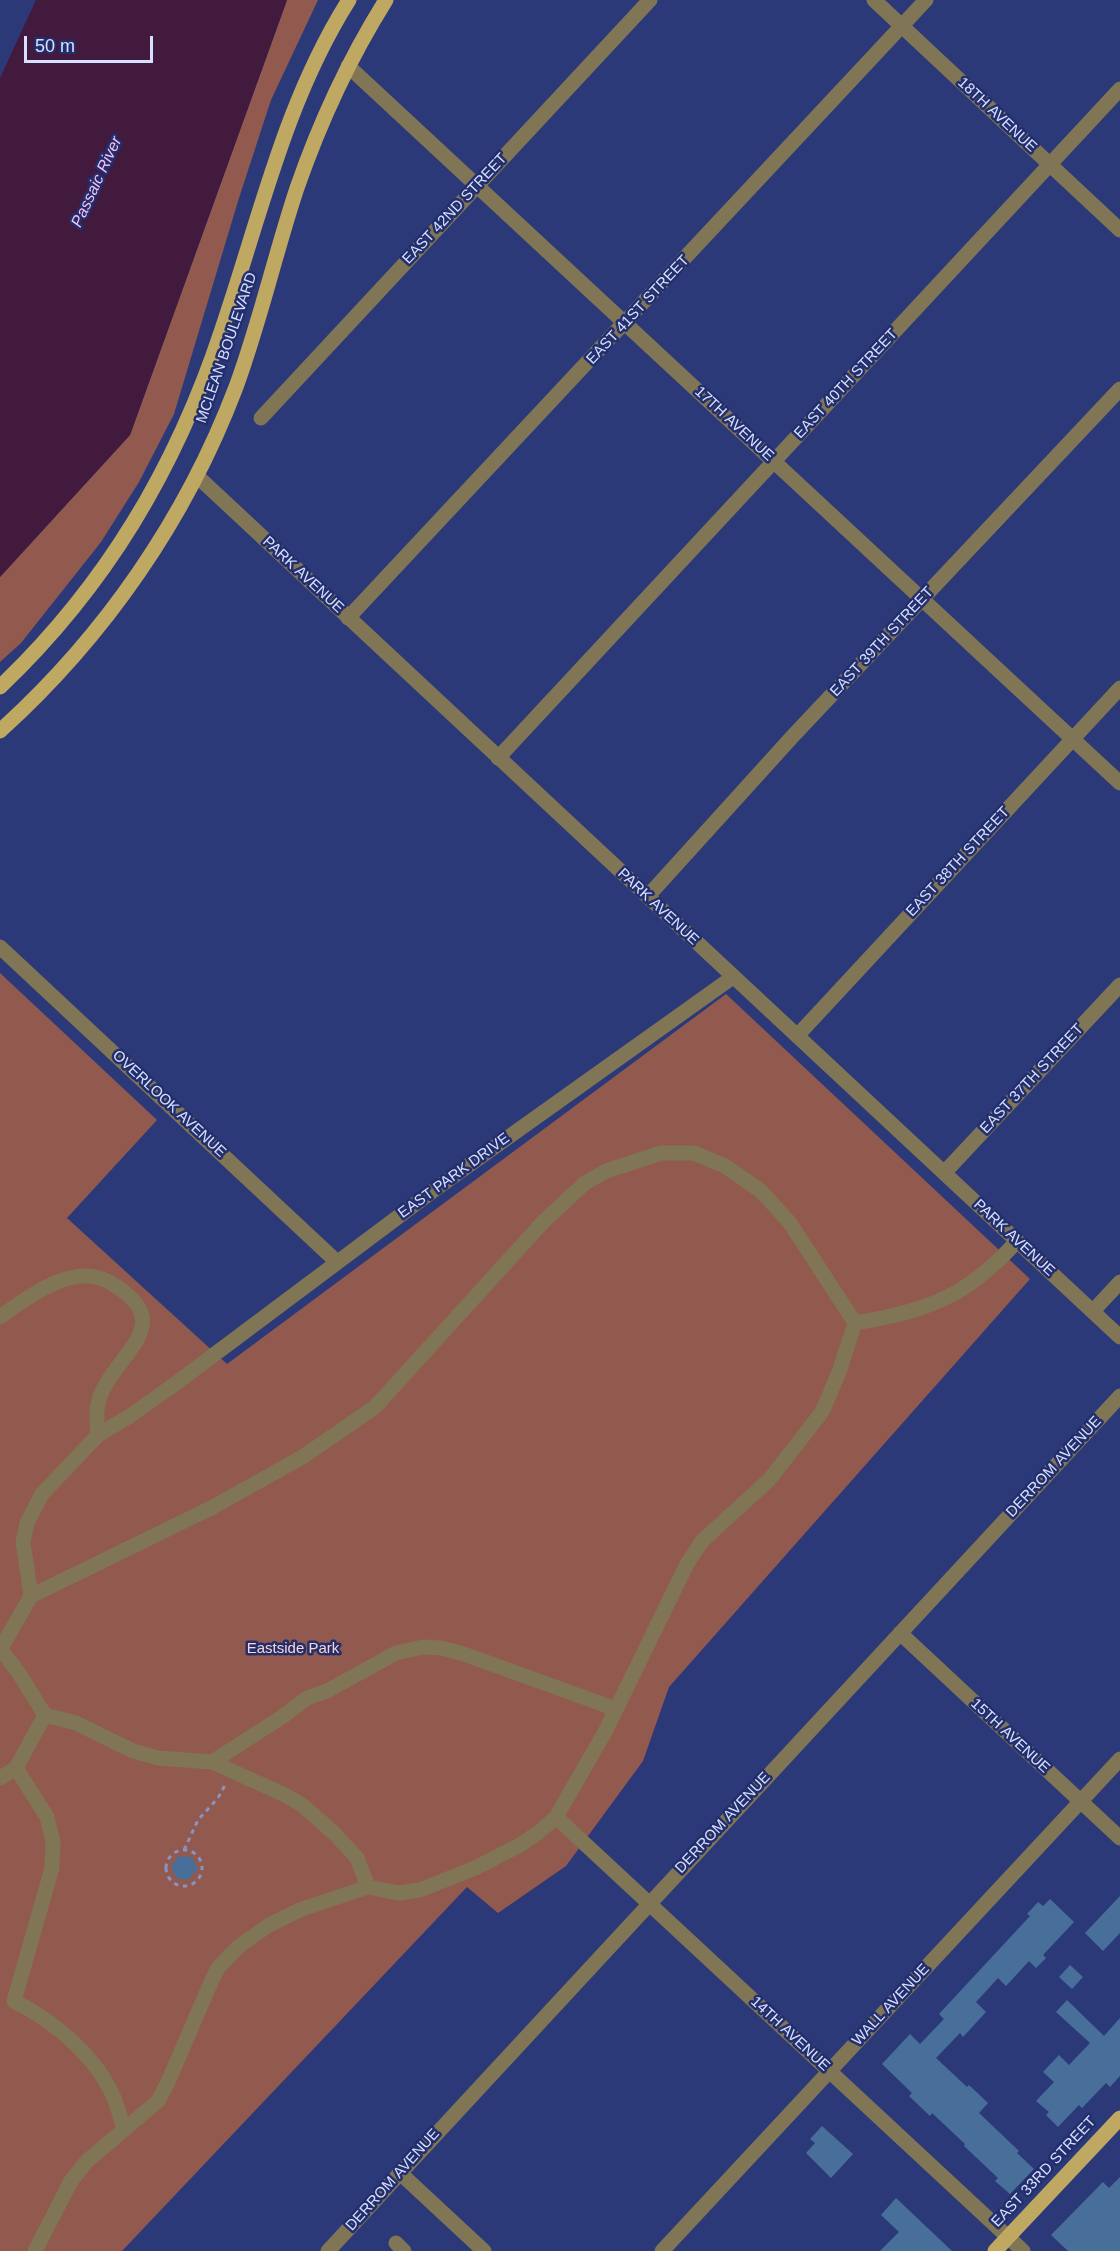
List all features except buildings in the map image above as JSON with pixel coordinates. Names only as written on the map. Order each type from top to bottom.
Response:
[{"type":"main road","name":"MCLEAN BOULEVARD","points":[[0,687],[57,628],[97,579],[132,527],[178,444],[202,388],[220,337],[290,118],[315,60],[349,0]]},
{"type":"main road","name":"MCLEAN BOULEVARD","points":[[0,731],[66,667],[92,636],[145,564],[197,476],[237,384],[297,188],[334,93],[386,0]]},
{"type":"main road","name":"EAST 33RD STREET","points":[[995,2251],[1120,2118]]},
{"type":"street","name":"EAST 42ND STREET","points":[[261,418],[650,0]]},
{"type":"street","name":"18TH AVENUE","points":[[874,0],[1120,230]]},
{"type":"street","name":"EAST 41ST STREET","points":[[348,618],[926,0]]},
{"type":"street","name":"17TH AVENUE","points":[[348,66],[1120,783]]},
{"type":"street","name":"EAST 40TH STREET","points":[[498,758],[1120,89]]},
{"type":"street","name":"EAST 39TH STREET","points":[[648,897],[792,737],[1120,389]]},
{"type":"street","name":"PARK AVENUE","points":[[197,476],[1120,1336]]},
{"type":"street","name":"EAST 38TH STREET","points":[[797,1036],[1120,688]]},
{"type":"street","name":"OVERLOOK AVENUE","points":[[0,947],[337,1262]]},
{"type":"street","name":"EAST PARK DRIVE","points":[[31,1596],[22,1542],[27,1523],[42,1494],[98,1435],[130,1416],[179,1381],[430,1193],[733,977]]},
{"type":"street","name":"EAST 37TH STREET","points":[[944,1173],[1120,985]]},
{"type":"street","points":[[368,1887],[357,1858],[333,1832],[302,1805],[285,1795],[212,1762],[158,1758],[133,1751],[76,1723],[45,1715],[1,1648],[31,1596],[213,1507],[304,1456],[375,1407],[558,1208],[585,1183],[606,1171],[627,1163],[661,1153],[694,1153],[725,1166],[761,1191],[790,1223],[855,1323]]},
{"type":"street","points":[[855,1323],[921,1309],[946,1298],[975,1280],[1017,1241]]},
{"type":"street","points":[[0,1317],[40,1289],[82,1276],[105,1280],[132,1298],[143,1323],[132,1349],[102,1392],[96,1414],[98,1435]]},
{"type":"street","points":[[1093,1311],[1120,1282]]},
{"type":"street","points":[[35,2251],[71,2181],[87,2161],[158,2100],[211,1982],[219,1968],[238,1947],[269,1925],[302,1909],[368,1887],[398,1893],[420,1890],[475,1869],[520,1845],[556,1817],[616,1709],[687,1564],[702,1541],[770,1480],[822,1412],[839,1372],[855,1323]]},
{"type":"street","name":"DERROM AVENUE","points":[[328,2251],[1120,1396]]},
{"type":"street","name":"15TH AVENUE","points":[[900,1633],[1120,1838]]},
{"type":"street","points":[[212,1762],[307,1698],[327,1691],[396,1653],[423,1647],[441,1648],[461,1653],[616,1709]]},
{"type":"street","points":[[0,1778],[16,1768],[45,1715]]},
{"type":"street","name":"WALL AVENUE","points":[[662,2251],[1120,1759]]},
{"type":"street","points":[[16,1768],[47,1817],[53,1842],[52,1868],[14,2001],[47,2020],[93,2063],[114,2098],[124,2130]]},
{"type":"street","name":"14TH AVENUE","points":[[556,1817],[1023,2251]]},
{"type":"street","points":[[399,2172],[484,2251]]},
{"type":"path","points":[[184,1850],[195,1854],[202,1868],[199,1879],[184,1886],[169,1876],[167,1865],[173,1854],[184,1850],[198,1820],[223,1792],[226,1780],[234,1771]]},
{"type":"green space","points":[[287,0],[318,0],[271,100],[174,414],[139,482],[101,542],[21,643],[0,662],[0,577],[130,435]]},
{"type":"green space","name":"Eastside Park","points":[[0,973],[157,1120],[67,1218],[227,1364],[726,994],[1030,1279],[669,1687],[643,1761],[566,1866],[498,1913],[467,1887],[122,2251],[0,2251]]},
{"type":"water","name":"Passaic River","points":[[36,0],[287,0],[130,435],[0,577],[0,78]]}]
